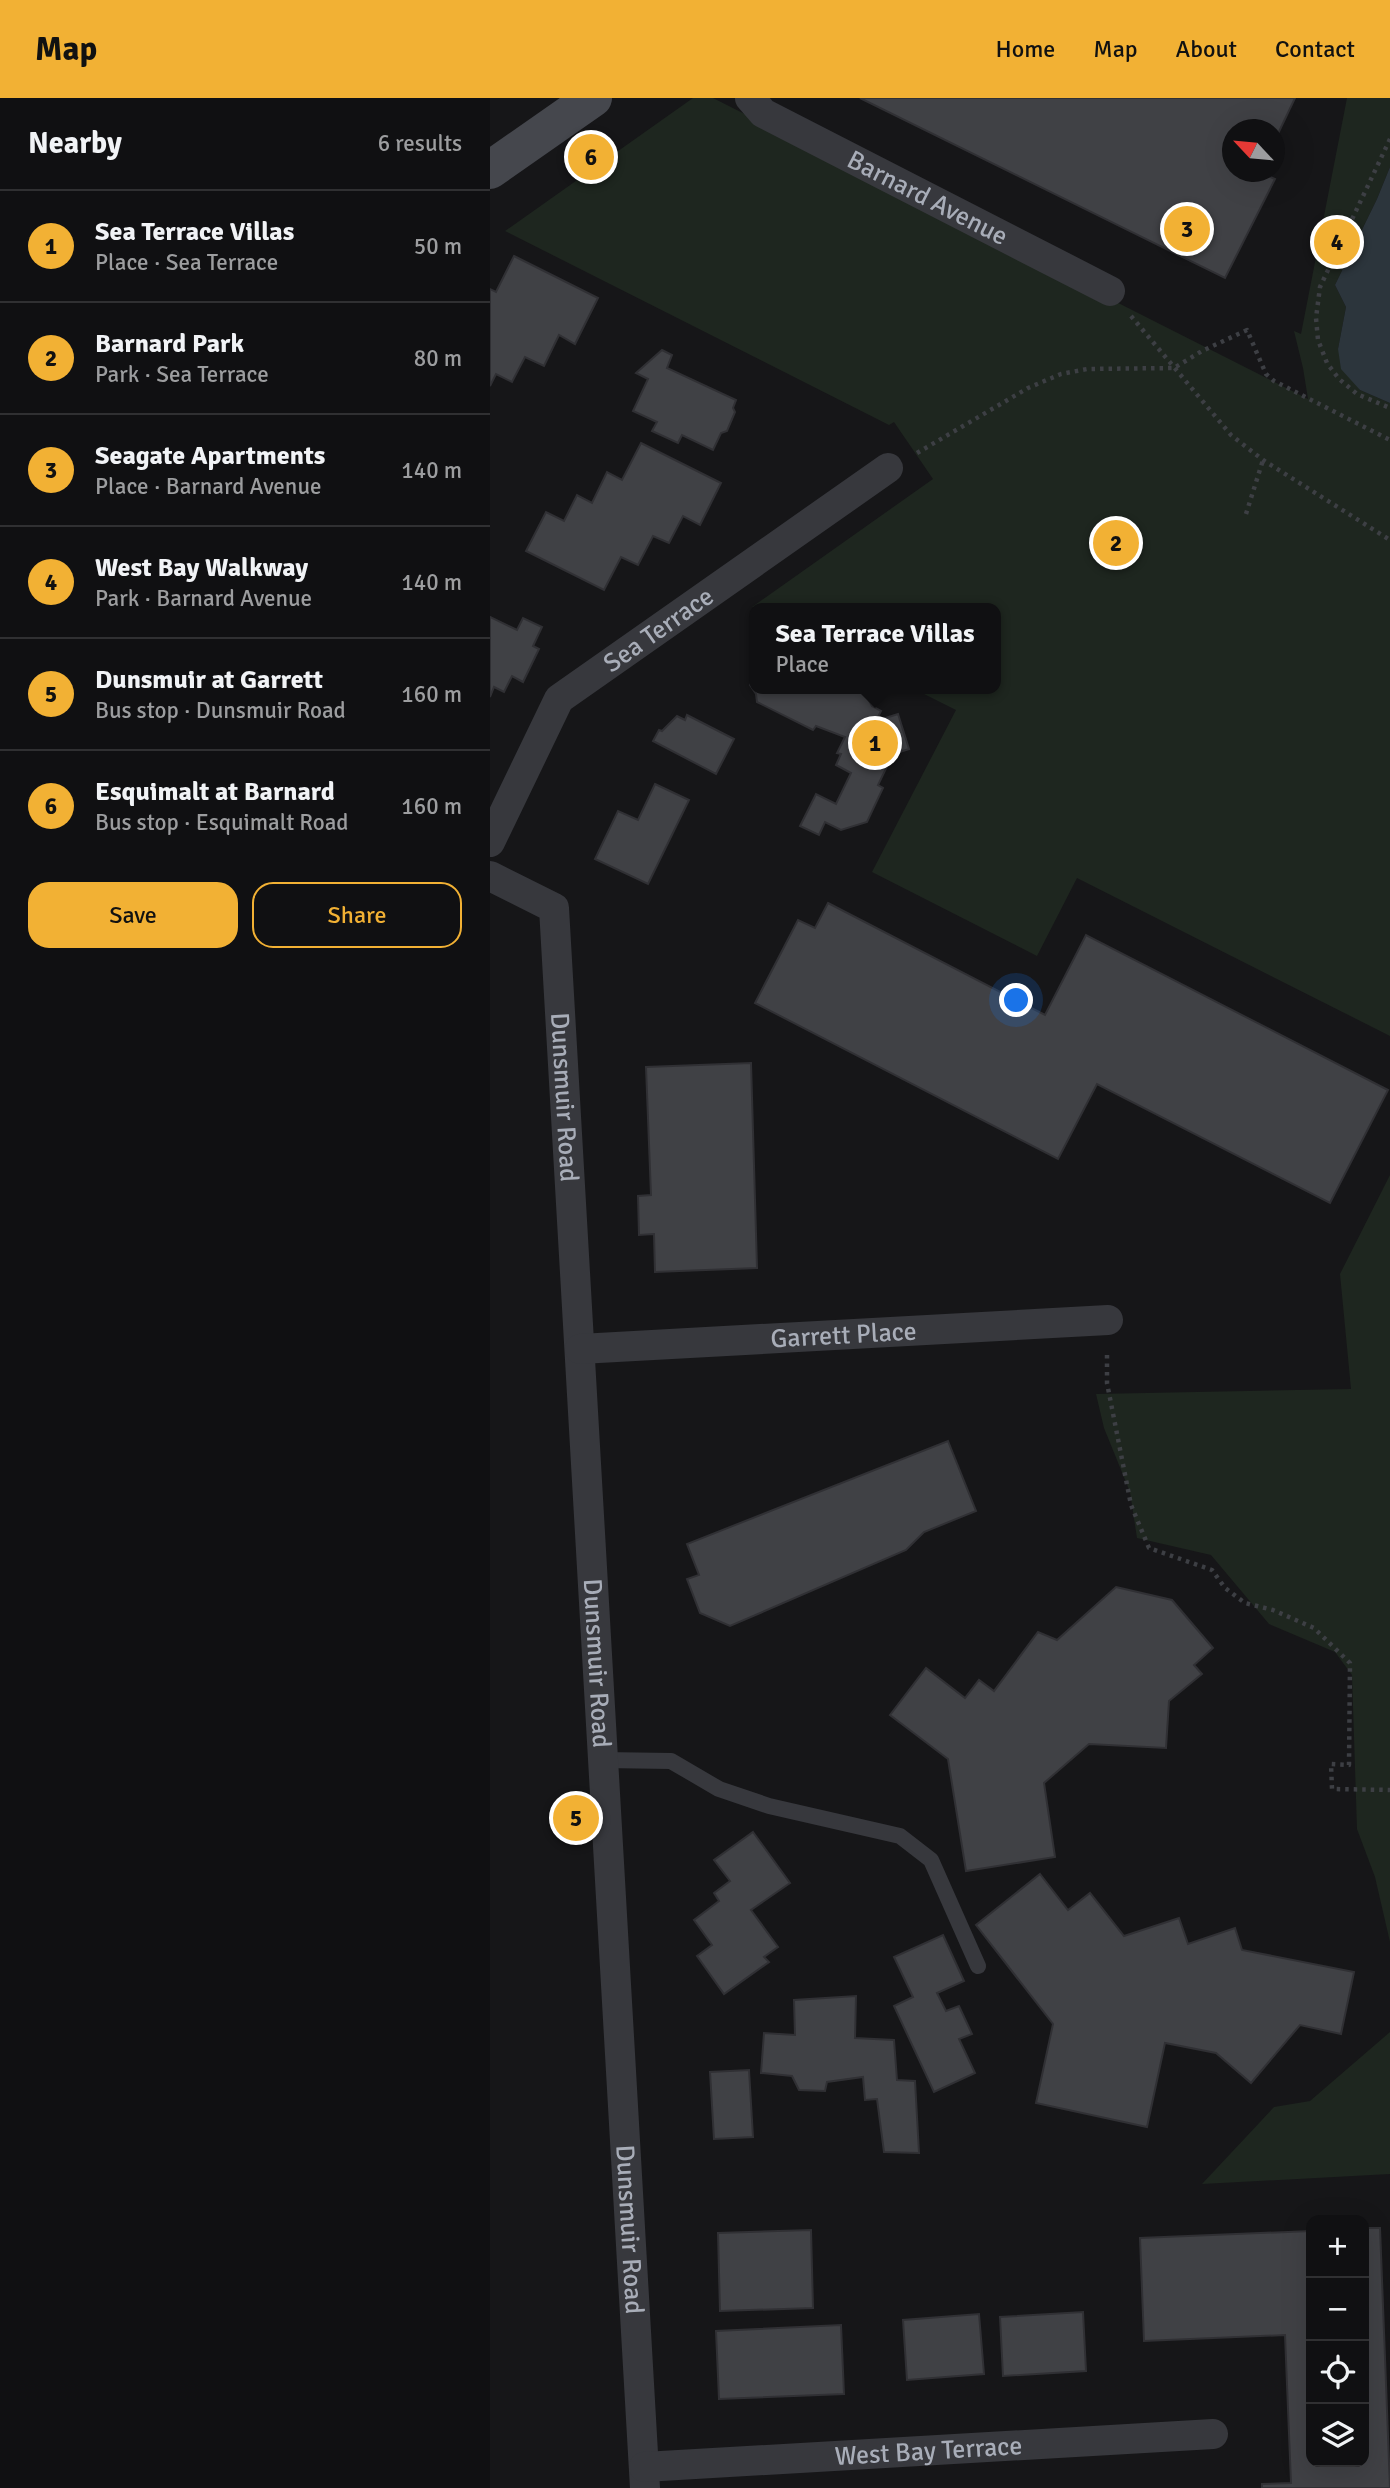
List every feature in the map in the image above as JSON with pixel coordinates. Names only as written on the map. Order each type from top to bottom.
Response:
[{"type":"main road","points":[[490,170],[593,98]]},
{"type":"street","name":"Barnard Avenue","points":[[750,98],[763,113],[1110,291]]},
{"type":"street","name":"Sea Terrace","points":[[490,842],[559,699],[888,468]]},
{"type":"street","name":"Dunsmuir Road","points":[[490,876],[554,908],[644,2477]]},
{"type":"street","name":"Garrett Place","points":[[580,1349],[1108,1320]]},
{"type":"street","name":"West Bay Terrace","points":[[644,2477],[1213,2434]]},
{"type":"lane","points":[[603,1760],[671,1761],[719,1789],[769,1806],[900,1836],[931,1860],[978,1966]]},
{"type":"path","points":[[1390,139],[1320,287],[1316,318],[1318,340],[1327,363],[1339,379],[1357,394],[1390,408]]},
{"type":"path","points":[[1110,291],[1231,435],[1263,460],[1390,540]]},
{"type":"path","points":[[888,468],[1028,388],[1060,374],[1087,369],[1174,368],[1202,351],[1247,330],[1265,374],[1390,440]]},
{"type":"path","points":[[1246,514],[1263,460]]},
{"type":"path","points":[[1108,1320],[1107,1383],[1115,1434],[1130,1505],[1149,1548],[1212,1570],[1225,1588],[1245,1603],[1273,1610],[1314,1628],[1350,1663],[1349,1765],[1331,1764],[1332,1789],[1390,1790]]},
{"type":"shaded area","points":[[693,98],[713,98],[1308,399],[1294,331],[1301,334],[1347,98],[1390,98],[1390,167],[1335,285],[1346,307],[1338,349],[1360,390],[1390,403],[1390,1036],[1077,878],[1037,956],[872,872],[956,710],[924,694],[1001,694],[1001,603],[758,603],[933,479],[894,422],[889,425],[505,231]]},
{"type":"shaded area","points":[[1390,167],[1390,403],[1360,390],[1341,369],[1338,349],[1346,307],[1335,285]]},
{"type":"shaded area","points":[[1390,1175],[1390,1942],[1375,1877],[1357,1829],[1352,1675],[1335,1652],[1269,1624],[1211,1555],[1137,1538],[1130,1492],[1104,1428],[1096,1394],[1351,1389],[1340,1274]]},
{"type":"shaded area","points":[[1390,2032],[1390,2174],[1202,2184],[1274,2107],[1310,2101]]},
{"type":"building","points":[[860,98],[1295,98],[1285,119],[1222,119],[1222,182],[1273,182],[1225,278]]},
{"type":"building","points":[[514,256],[598,298],[575,344],[559,335],[544,366],[525,357],[512,382],[496,374],[490,386],[490,289],[496,292]]},
{"type":"building","points":[[662,350],[672,355],[667,368],[736,400],[733,408],[735,412],[727,431],[721,433],[713,450],[682,435],[678,443],[652,431],[657,422],[633,411],[648,379],[636,373]]},
{"type":"building","points":[[641,443],[721,483],[700,525],[683,516],[669,543],[653,536],[638,565],[621,557],[604,590],[526,551],[546,512],[564,521],[577,495],[592,503],[607,472],[622,480]]},
{"type":"building","points":[[490,617],[517,630],[523,618],[542,627],[533,646],[539,649],[523,682],[512,676],[504,692],[494,687],[490,697]]},
{"type":"building","points":[[756,694],[864,694],[872,706],[881,711],[876,721],[898,714],[909,749],[893,754],[878,785],[883,788],[867,822],[841,830],[825,822],[819,835],[800,826],[816,794],[836,804],[851,773],[836,765],[841,754],[837,753],[845,737],[816,726],[813,730],[757,702]]},
{"type":"building","points":[[687,715],[734,739],[716,774],[653,741],[659,730],[662,731],[677,716],[685,720]]},
{"type":"building","points":[[655,784],[689,800],[648,884],[595,859],[618,811],[638,820]]},
{"type":"building","points":[[828,903],[1045,1015],[1086,935],[1388,1090],[1330,1203],[1097,1084],[1058,1159],[755,1003],[798,920],[815,928]]},
{"type":"building","points":[[751,1063],[757,1268],[655,1272],[654,1234],[639,1235],[638,1196],[651,1195],[646,1067]]},
{"type":"building","points":[[948,1441],[976,1511],[924,1532],[906,1550],[730,1626],[700,1613],[687,1579],[699,1575],[687,1544]]},
{"type":"building","points":[[1116,1587],[1172,1600],[1213,1648],[1194,1665],[1202,1674],[1169,1701],[1166,1748],[1089,1744],[1044,1783],[1055,1857],[966,1871],[948,1759],[890,1715],[926,1668],[965,1698],[979,1680],[994,1691],[1038,1632],[1057,1640]]},
{"type":"building","points":[[753,1832],[790,1883],[751,1910],[778,1947],[764,1957],[769,1962],[724,1994],[697,1956],[712,1945],[694,1920],[719,1901],[714,1893],[730,1881],[714,1860]]},
{"type":"building","points":[[1040,1874],[1068,1910],[1090,1893],[1124,1936],[1179,1918],[1188,1944],[1235,1928],[1242,1950],[1354,1972],[1341,2034],[1300,2025],[1251,2083],[1216,2053],[1165,2043],[1147,2127],[1036,2103],[1053,2024],[976,1925]]},
{"type":"building","points":[[943,1935],[964,1981],[937,1993],[946,2011],[959,2006],[972,2034],[959,2039],[975,2073],[934,2092],[894,2006],[913,1997],[894,1957]]},
{"type":"building","points":[[856,1996],[855,2038],[894,2040],[897,2080],[915,2081],[919,2153],[884,2152],[877,2099],[865,2100],[863,2077],[827,2082],[825,2091],[799,2090],[792,2076],[761,2073],[764,2033],[795,2035],[794,2000]]},
{"type":"building","points":[[749,2070],[753,2137],[714,2139],[710,2072]]},
{"type":"building","points":[[1369,2228],[1380,2228],[1390,2488],[1262,2488],[1262,2484],[1291,2483],[1285,2335],[1144,2341],[1140,2238],[1306,2231],[1306,2467],[1369,2467]]},
{"type":"building","points":[[811,2230],[813,2308],[720,2311],[718,2233]]},
{"type":"building","points":[[1083,2312],[1086,2371],[1003,2376],[1000,2317]]},
{"type":"building","points":[[979,2314],[984,2374],[907,2380],[903,2320]]},
{"type":"building","points":[[841,2325],[844,2394],[719,2399],[716,2331]]},
{"type":"place","name":"Esquimalt at Barnard","points":[[591,157]]},
{"type":"place","name":"Seagate Apartments","points":[[1187,229]]},
{"type":"place","name":"West Bay Walkway","points":[[1337,242]]},
{"type":"place","name":"Barnard Park","points":[[1116,543]]},
{"type":"place","name":"Sea Terrace Villas","points":[[875,743]]},
{"type":"place","name":"Dunsmuir at Garrett","points":[[576,1818]]}]
